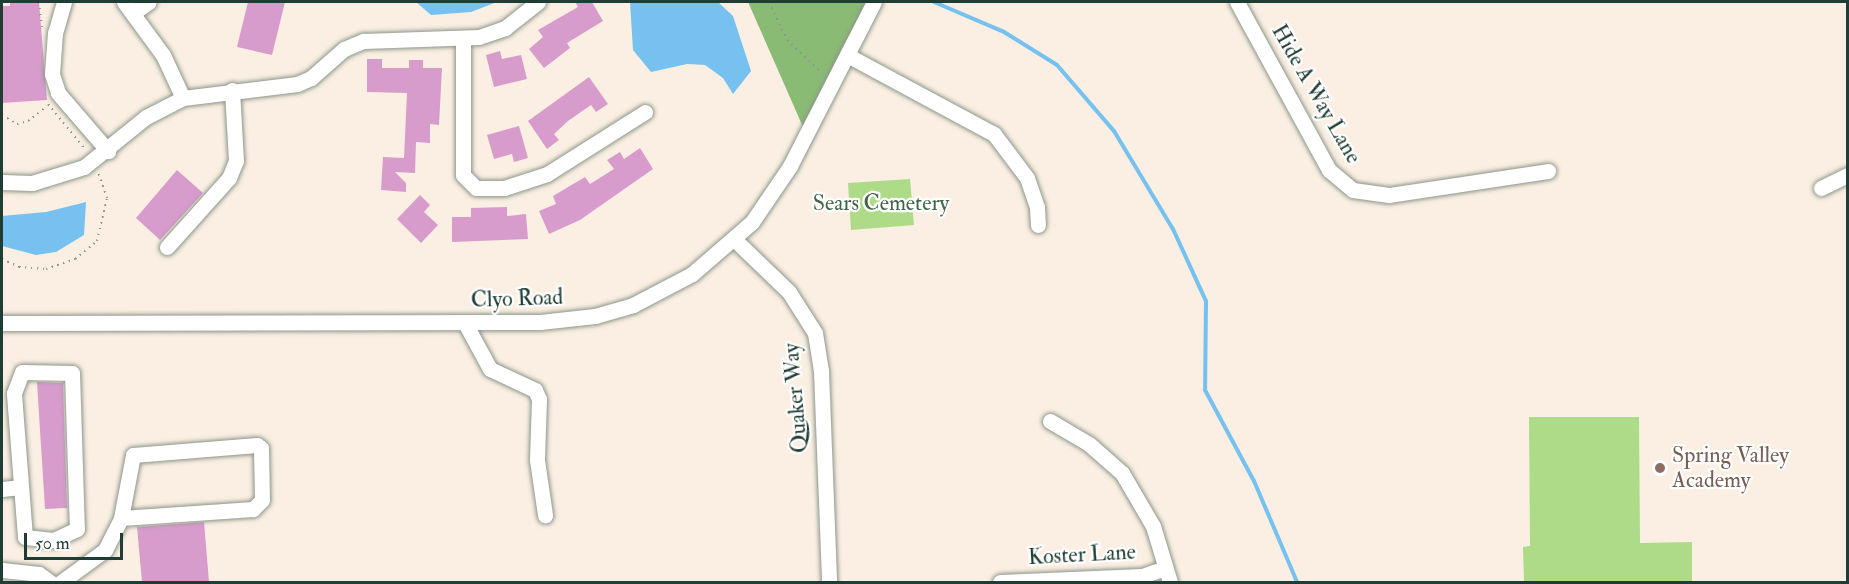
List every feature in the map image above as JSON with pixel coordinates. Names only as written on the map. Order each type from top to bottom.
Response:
[{"type":"street","points":[[64,2],[55,33],[52,74],[58,93],[108,151]]},
{"type":"street","points":[[149,2],[129,7],[163,55],[183,98]]},
{"type":"street","points":[[2,182],[32,183],[61,177],[92,162],[146,117],[183,98],[232,90],[297,84],[311,78],[344,49],[363,41],[463,40],[505,28],[538,2]]},
{"type":"street","name":"Clyo Road","points":[[2,323],[465,323],[568,320],[626,307],[692,274],[735,240],[790,166],[874,2]]},
{"type":"street","name":"Hide A Way Lane","points":[[1236,2],[1329,170],[1353,190],[1389,195],[1548,171]]},
{"type":"street","points":[[463,40],[463,175],[476,188],[504,188],[547,174],[645,112]]},
{"type":"street","points":[[847,55],[994,134],[1027,178],[1037,207],[1038,225]]},
{"type":"street","points":[[167,247],[229,178],[237,161],[232,90]]},
{"type":"street","points":[[1821,188],[1848,176]]},
{"type":"street","name":"Quaker Way","points":[[735,240],[789,292],[815,333],[821,371],[829,582]]},
{"type":"street","points":[[465,323],[490,369],[536,390],[539,399],[537,460],[545,515]]},
{"type":"street","points":[[22,372],[72,373],[77,530],[53,540],[25,537],[20,487],[14,393],[22,372]]},
{"type":"street","points":[[1050,421],[1089,444],[1122,473],[1153,526],[1168,575]]},
{"type":"street","points":[[61,582],[105,550],[121,518],[133,455],[138,452],[257,445],[261,448],[262,500],[253,509],[121,518]]},
{"type":"street","points":[[2,489],[20,487]]},
{"type":"street","points":[[2,570],[39,574],[50,582]]},
{"type":"street","name":"Koster Lane","points":[[999,582],[1168,575]]},
{"type":"path","points":[[769,2],[787,40],[833,83]]},
{"type":"path","points":[[2,115],[17,124],[28,121],[47,106]]},
{"type":"path","points":[[2,259],[19,267],[46,269],[75,259],[97,241],[107,198],[92,162]]},
{"type":"green space","points":[[748,2],[874,2],[807,136]]},
{"type":"green space","name":"Sears Cemetery","points":[[910,179],[914,225],[851,230],[848,183]]},
{"type":"green space","points":[[1529,417],[1639,417],[1640,543],[1692,542],[1692,582],[1524,582],[1523,547],[1530,546]]},
{"type":"water","points":[[416,2],[497,2],[471,12],[431,15]]},
{"type":"water","points":[[630,2],[718,2],[733,16],[751,71],[733,94],[723,78],[705,65],[687,64],[651,72],[633,50]]},
{"type":"water","points":[[86,202],[84,235],[56,252],[36,255],[2,246],[2,216],[46,212]]},
{"type":"building","points":[[10,2],[39,2],[47,100],[2,103],[2,6],[10,6]]},
{"type":"building","points":[[248,2],[285,2],[272,55],[237,47]]},
{"type":"building","points":[[575,2],[592,2],[603,21],[567,43],[570,48],[544,68],[529,49],[543,37],[538,30],[578,7]]},
{"type":"building","points":[[500,51],[502,59],[521,55],[527,79],[494,87],[486,55]]},
{"type":"building","points":[[367,59],[382,59],[382,68],[409,68],[409,60],[423,60],[423,68],[442,68],[439,125],[430,124],[430,143],[416,142],[415,173],[395,172],[406,183],[406,192],[381,190],[383,157],[404,158],[407,93],[367,92]]},
{"type":"building","points":[[589,77],[608,104],[596,112],[591,105],[568,121],[554,134],[559,140],[547,149],[528,121]]},
{"type":"building","points":[[519,126],[528,158],[514,162],[512,154],[494,159],[487,135]]},
{"type":"building","points":[[640,148],[653,169],[580,220],[549,234],[539,211],[556,204],[553,196],[585,177],[590,184],[614,169],[607,160],[620,152],[624,159]]},
{"type":"building","points":[[177,170],[203,193],[160,240],[136,218]]},
{"type":"building","points":[[420,195],[430,205],[424,212],[438,225],[421,243],[397,219]]},
{"type":"building","points":[[507,207],[507,216],[526,214],[528,239],[452,242],[452,217],[471,217],[471,208]]},
{"type":"building","points":[[37,382],[63,383],[67,508],[45,509]]},
{"type":"building","points":[[204,522],[209,582],[142,582],[137,527]]},
{"type":"waterway","points":[[934,2],[1004,32],[1057,65],[1114,131],[1173,229],[1206,301],[1205,390],[1254,481],[1297,582]]},
{"type":"place","name":"Spring Valley Academy","points":[[1660,468]]}]
